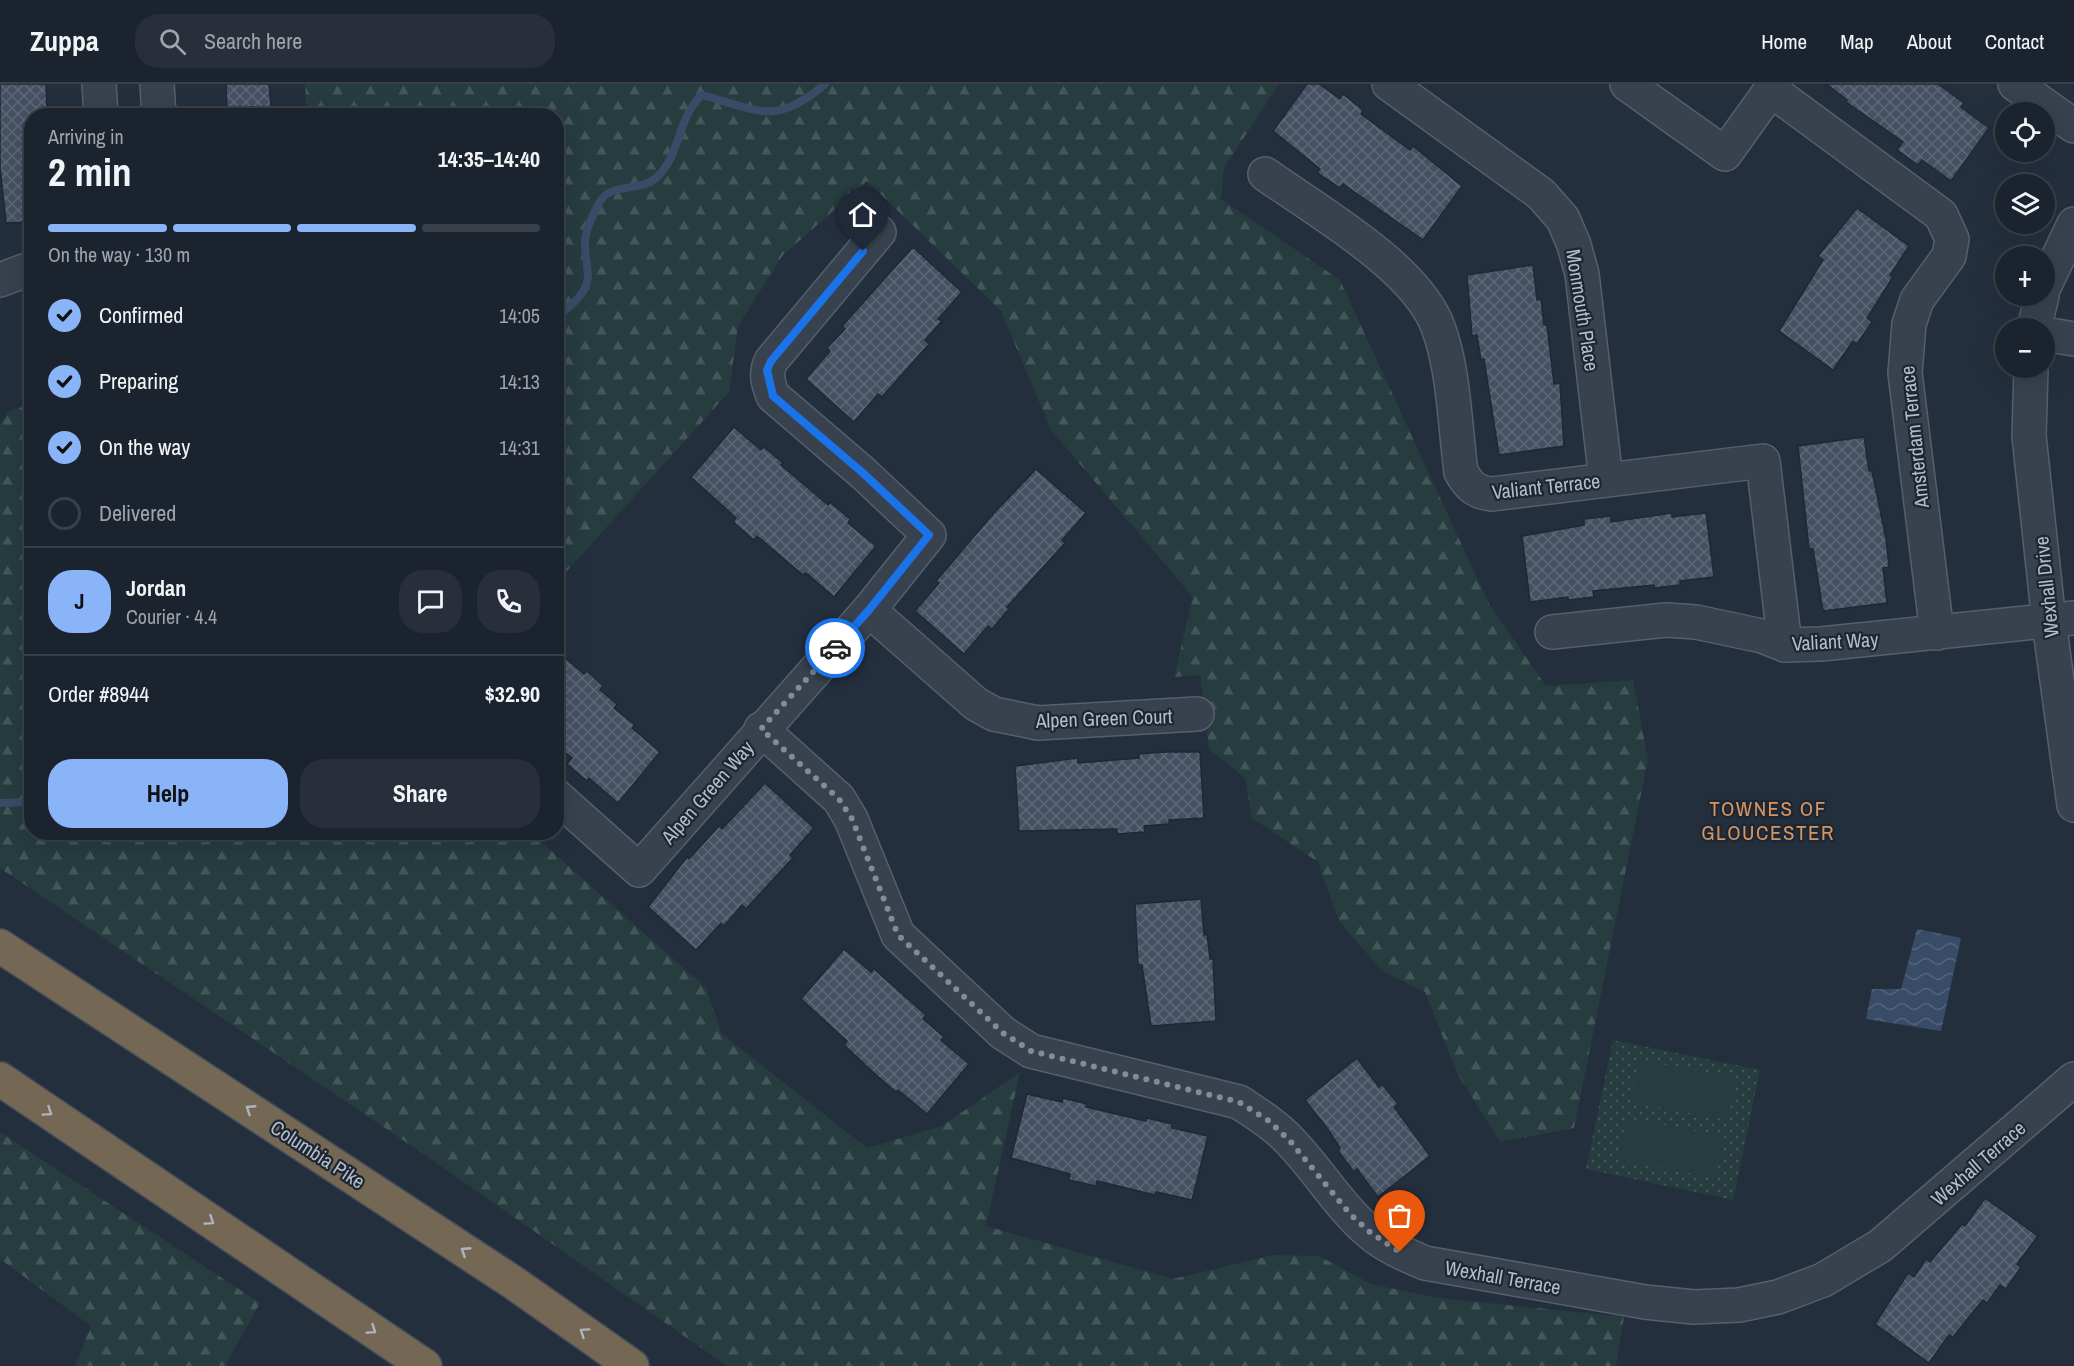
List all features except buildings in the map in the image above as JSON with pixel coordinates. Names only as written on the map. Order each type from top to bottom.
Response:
[{"type":"highway","points":[[0,932],[122,1025]]},
{"type":"highway","name":"Columbia Pike","points":[[0,946],[514,1283],[632,1366]]},
{"type":"highway","points":[[0,1079],[425,1366]]},
{"type":"street","points":[[99,84],[100,108]]},
{"type":"street","points":[[157,84],[158,108]]},
{"type":"street","name":"Monmouth Place","points":[[1389,84],[1541,194],[1563,219],[1574,245],[1582,274],[1606,480]]},
{"type":"street","points":[[1627,84],[1725,154],[1773,87]]},
{"type":"street","points":[[2015,84],[2074,126]]},
{"type":"street","name":"Amsterdam Terrace","points":[[1773,87],[1941,215],[1952,239],[1949,256],[1917,300],[1909,324],[1905,373],[1937,633]]},
{"type":"street","name":"Valiant Terrace","points":[[1266,174],[1399,269],[1420,296],[1438,326],[1447,366],[1461,472],[1469,485],[1480,492],[1492,494],[1763,461],[1785,645]]},
{"type":"street","points":[[2055,263],[2074,224]]},
{"type":"street","name":"Alpen Green Way","points":[[564,803],[639,870],[761,729],[869,610],[929,535],[863,473],[773,396],[767,370],[771,361],[879,232]]},
{"type":"street","points":[[0,280],[24,271]]},
{"type":"street","points":[[2055,336],[2074,339]]},
{"type":"street","name":"Wexhall Drive","points":[[2031,378],[2029,436],[2062,620],[2074,805]]},
{"type":"street","name":"Alpen Green Court","points":[[869,610],[976,704],[994,714],[1038,723],[1197,714]]},
{"type":"street","name":"Valiant Way","points":[[1552,632],[1666,620],[1696,622],[1762,636],[1785,645],[1821,644],[2062,620]]},
{"type":"street","name":"Wexhall Terrace","points":[[761,729],[839,799],[852,819],[898,935],[1003,1033],[1031,1051],[1239,1102],[1269,1121],[1290,1141],[1350,1214],[1371,1233],[1400,1252],[1425,1263],[1645,1302],[1694,1306],[1739,1305],[1778,1297],[1823,1280],[1880,1246],[2074,1079]]},
{"type":"green space","points":[[305,84],[1279,84],[1224,168],[1221,199],[1340,280],[1489,604],[1546,686],[1633,680],[1648,759],[1574,1128],[1500,1142],[1457,1073],[1425,992],[1382,971],[1339,921],[1318,862],[1252,818],[1245,778],[1209,749],[1200,675],[1174,677],[1193,597],[1051,430],[1001,311],[867,181],[783,255],[738,326],[729,392],[564,574],[564,108],[307,108]]},
{"type":"green space","points":[[24,406],[24,840],[539,840],[706,988],[722,1034],[867,1148],[942,1126],[1020,1072],[986,1226],[1173,1279],[1273,1255],[1319,1256],[1371,1284],[1438,1298],[1624,1317],[1616,1366],[727,1366],[422,1153],[0,868],[0,424],[9,411]]},
{"type":"green space","points":[[1613,1040],[1760,1070],[1733,1200],[1586,1169]]},
{"type":"green space","points":[[1639,1060],[1736,1078],[1728,1120],[1631,1102]]},
{"type":"green space","points":[[1626,1118],[1724,1136],[1716,1178],[1619,1160]]},
{"type":"green space","points":[[0,1132],[260,1303],[225,1366],[75,1366],[91,1326],[0,1259]]},
{"type":"water","points":[[1917,929],[1961,938],[1941,1031],[1866,1019],[1872,989],[1901,989]]},
{"type":"waterway","points":[[564,311],[578,298],[587,283],[585,241],[589,224],[599,203],[610,192],[642,185],[656,178],[670,159],[688,114],[702,95],[752,109],[779,110],[793,106],[825,84]]},
{"type":"waterway","points":[[0,803],[24,802]]},
{"type":"way so far","points":[[835,648],[761,729],[825,783],[839,799],[852,819],[898,935],[912,950],[1003,1033],[1031,1051],[1239,1102],[1269,1121],[1290,1141],[1350,1214],[1371,1233],[1400,1252]]},
{"type":"district","name":"TOWNES OF GLOUCESTER","points":[[1768,820]]},
{"type":"route","points":[[835,648],[869,610],[929,535],[863,473],[773,396],[767,370],[771,361],[863,251]]}]
